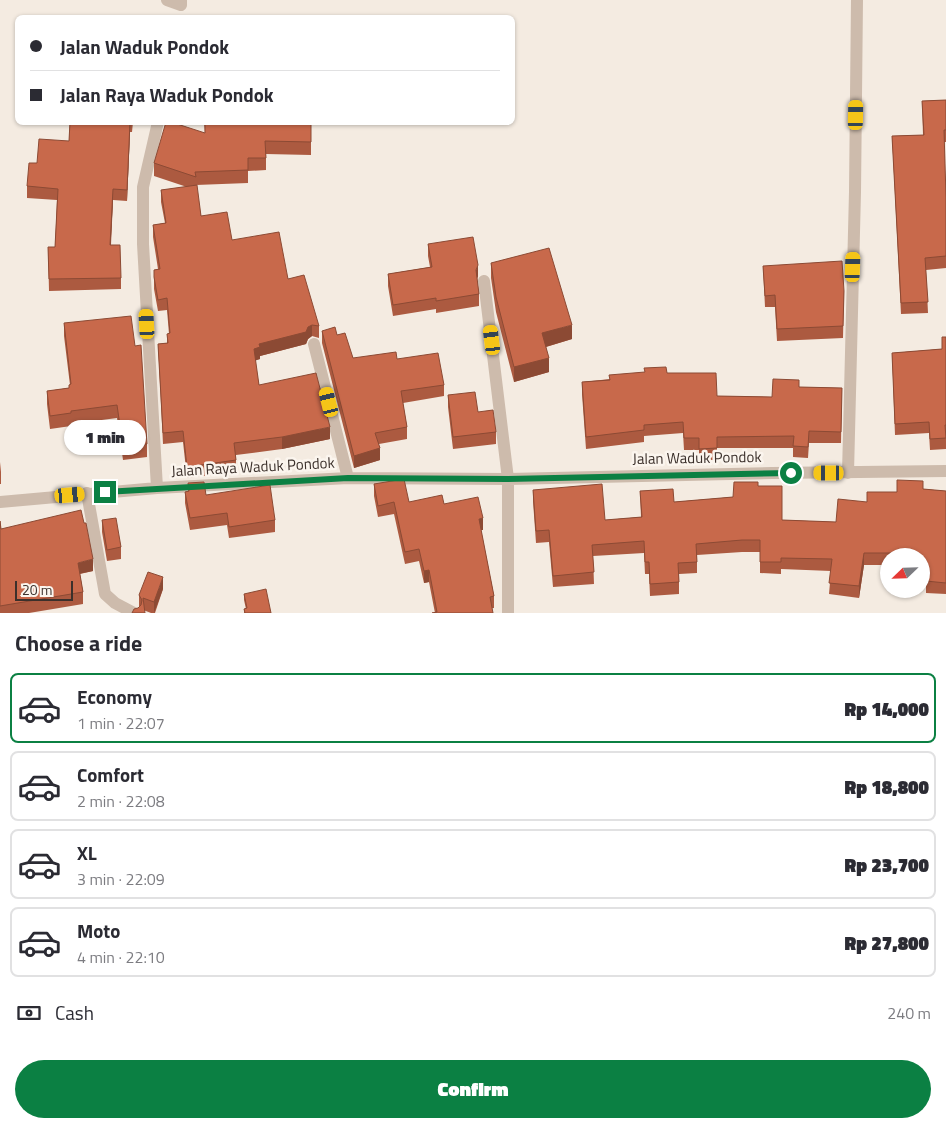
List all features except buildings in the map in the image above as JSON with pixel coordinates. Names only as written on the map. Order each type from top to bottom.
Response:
[{"type":"street","points":[[167,0],[180,8]]},
{"type":"street","points":[[848,473],[855,192],[857,0]]},
{"type":"street","points":[[157,125],[143,187],[143,234],[158,488]]},
{"type":"street","points":[[484,281],[508,479],[508,613]]},
{"type":"street","points":[[314,344],[348,478]]},
{"type":"street","name":"Jalan Waduk Pondok","points":[[508,479],[946,472]]},
{"type":"street","name":"Jalan Raya Waduk Pondok","points":[[0,502],[158,488],[348,478],[508,479]]},
{"type":"street","points":[[87,493],[106,594],[115,603],[134,613]]},
{"type":"route","points":[[105,492],[348,478],[508,479],[791,473]]}]
